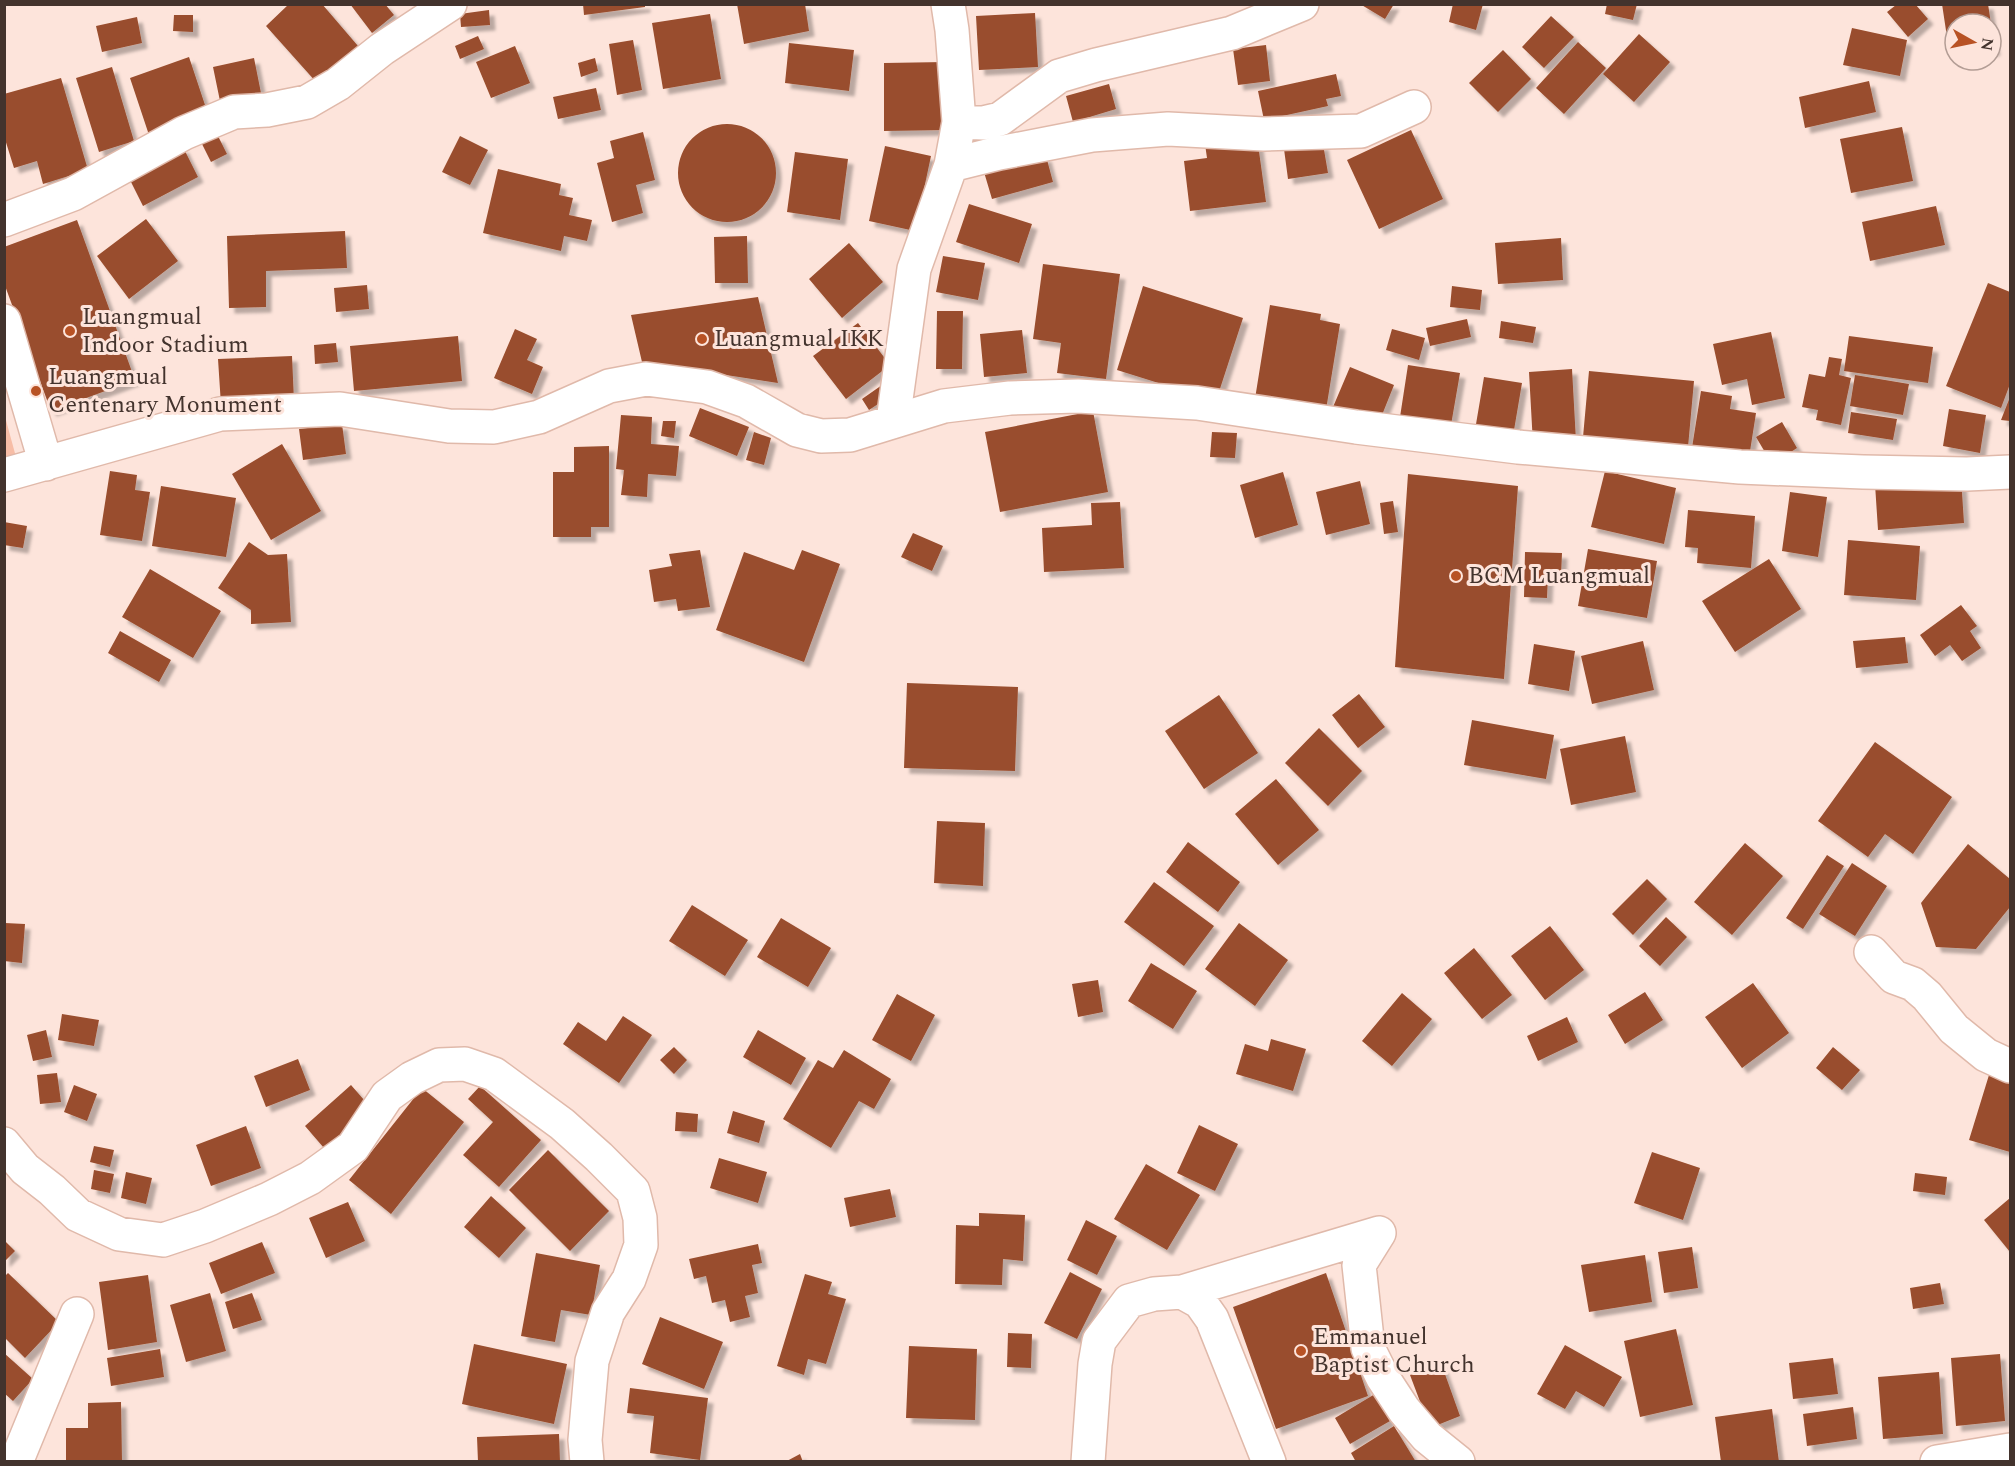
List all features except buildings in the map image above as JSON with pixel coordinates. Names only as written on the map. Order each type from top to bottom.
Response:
[{"type":"street","points":[[4,220],[73,194],[184,133],[234,112],[267,110],[307,102],[338,84],[382,49],[450,4]]},
{"type":"street","points":[[893,422],[914,269],[951,165],[959,122],[948,4]]},
{"type":"street","points":[[959,122],[983,123],[1000,119],[1059,76],[1232,33],[1302,4]]},
{"type":"street","points":[[951,165],[1050,143],[1102,135],[1168,129],[1264,134],[1361,131],[1414,107]]},
{"type":"street","points":[[4,321],[46,464]]},
{"type":"street","points":[[4,475],[220,414],[340,409],[449,426],[494,427],[539,417],[609,386],[646,379],[707,387],[746,401],[797,430],[821,436],[850,435],[944,406],[1010,398],[1078,396],[1197,403],[1356,428],[1518,447],[1740,467],[1967,474],[2010,472]]},
{"type":"street","points":[[1871,952],[1894,977],[1913,984],[1927,996],[1954,1029],[1986,1055],[2010,1066]]},
{"type":"street","points":[[4,1144],[25,1169],[52,1190],[78,1215],[118,1234],[163,1240],[205,1226],[310,1178],[353,1147],[387,1096],[412,1078],[439,1065],[465,1064],[494,1074],[562,1124],[600,1157],[633,1191],[640,1218],[641,1245],[629,1279],[608,1312],[592,1361],[585,1440],[587,1461]]},
{"type":"street","points":[[1088,1461],[1095,1364],[1099,1341],[1129,1301],[1154,1294],[1182,1292],[1379,1233],[1359,1265],[1368,1348],[1383,1378],[1404,1410],[1427,1437],[1458,1461]]},
{"type":"street","points":[[1182,1292],[1200,1302],[1212,1319],[1269,1461]]},
{"type":"street","points":[[14,1461],[19,1455],[77,1314]]},
{"type":"street","points":[[1937,1461],[2010,1450]]},
{"type":"shaded area","points":[[4,413],[16,457],[4,460]]},
{"type":"place","name":"Luangmual Indoor Stadium","points":[[70,331]]},
{"type":"place","name":"Luangmual IKK","points":[[702,339]]},
{"type":"place","name":"Luangmual Centenary Monument","points":[[36,391]]},
{"type":"place","name":"BCM Luangmual","points":[[1456,576]]},
{"type":"place","name":"Emmanuel Baptist Church","points":[[1301,1351]]}]
